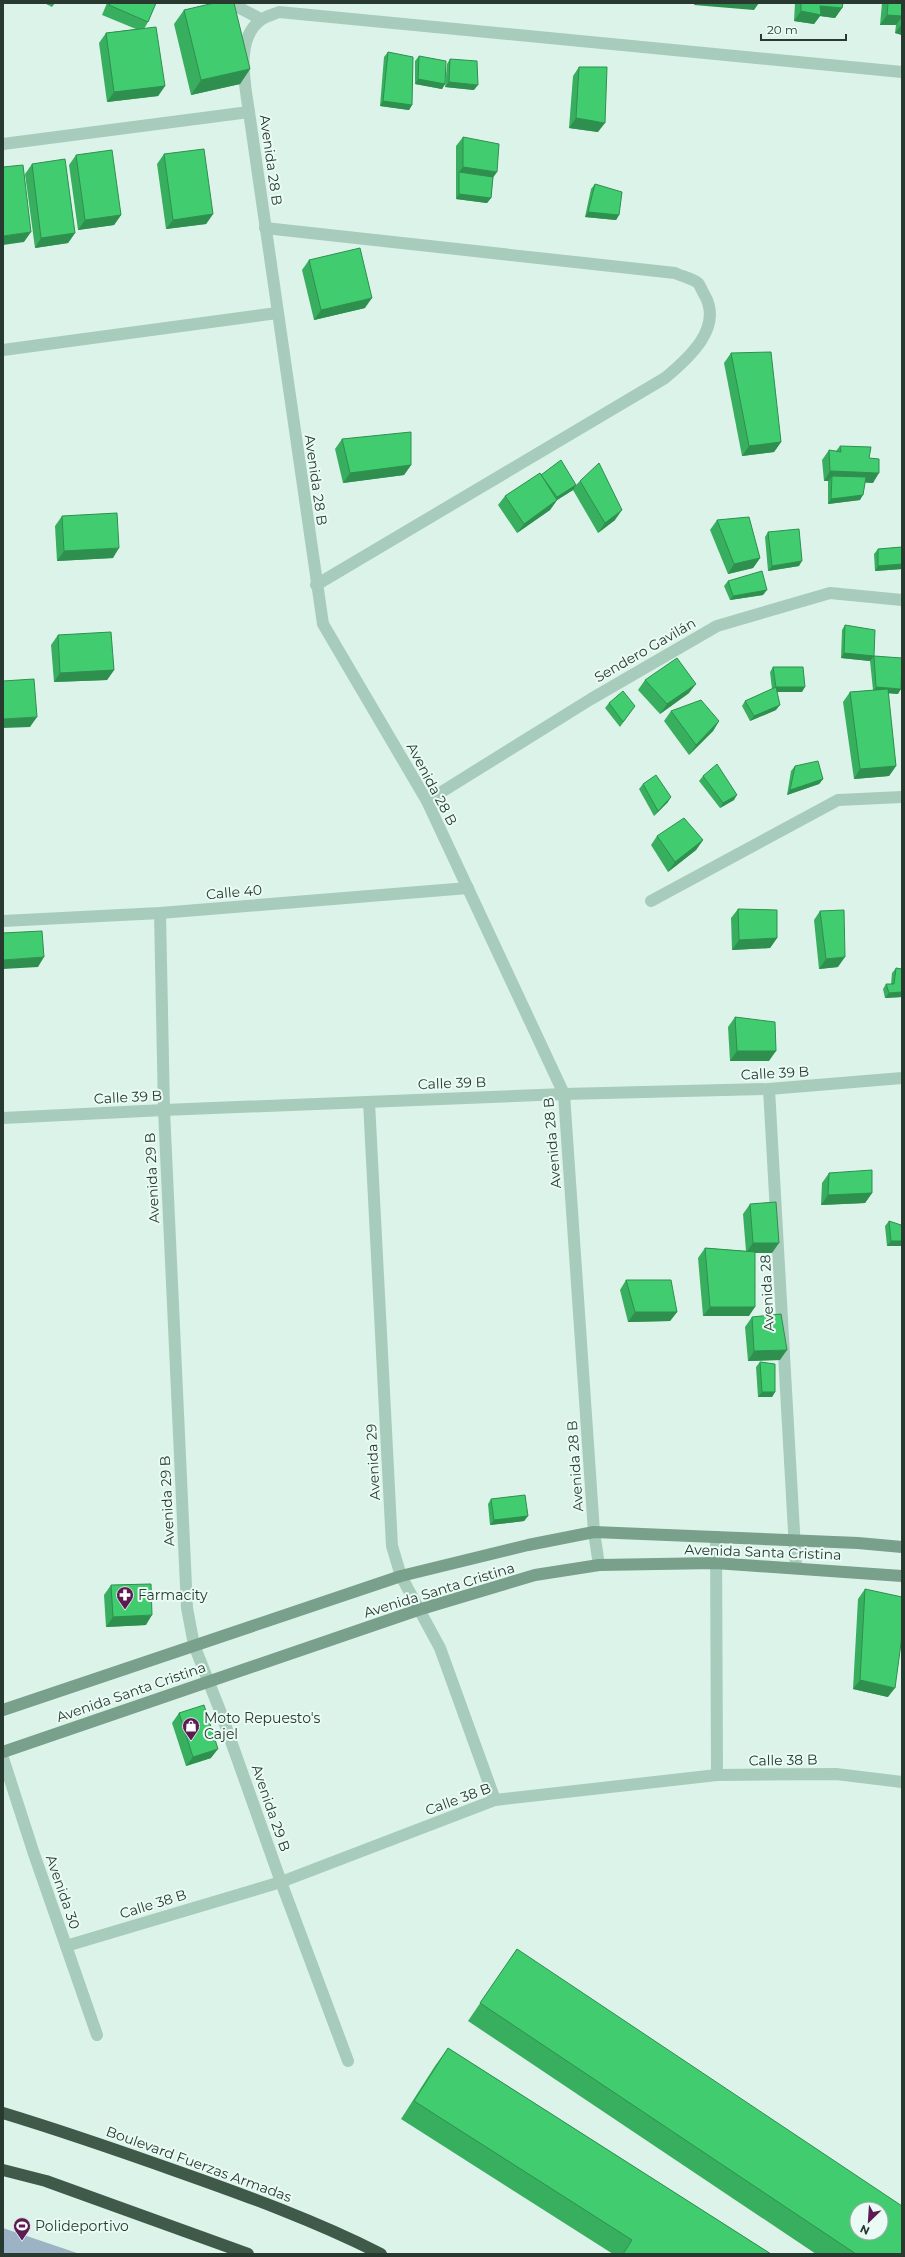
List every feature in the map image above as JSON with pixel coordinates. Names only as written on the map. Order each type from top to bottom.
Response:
[{"type":"highway","name":"Boulevard Fuerzas Armadas","points":[[3,2113],[67,2132],[252,2198],[350,2238],[381,2254]]},
{"type":"highway","points":[[3,2170],[46,2180],[248,2254]]},
{"type":"street","points":[[230,3],[261,19],[279,12],[902,72]]},
{"type":"street","name":"Avenida 28 B","points":[[261,19],[247,37],[244,62],[249,112],[316,585],[323,624],[427,801],[564,1094],[594,1532],[599,1565]]},
{"type":"street","points":[[3,144],[249,112]]},
{"type":"street","points":[[265,228],[675,273],[698,283],[707,299],[711,318],[690,358],[665,378],[316,585]]},
{"type":"street","points":[[3,350],[277,313]]},
{"type":"street","name":"Sendero Gavilán","points":[[427,801],[591,699],[716,626],[830,593],[902,600]]},
{"type":"street","points":[[651,901],[838,800],[902,797]]},
{"type":"street","name":"Calle 40","points":[[3,921],[160,913],[468,888]]},
{"type":"street","name":"Avenida 29 B","points":[[160,913],[164,1110],[187,1608],[194,1645],[209,1682],[280,1882],[348,2061]]},
{"type":"street","name":"Calle 39 B","points":[[3,1118],[564,1094],[769,1089],[902,1078]]},
{"type":"street","name":"Avenida 28","points":[[769,1089],[796,1540],[796,1568]]},
{"type":"street","name":"Avenida 29","points":[[369,1102],[392,1546],[401,1576],[418,1610],[440,1648],[495,1800]]},
{"type":"street","name":"Avenida Santa Cristina","points":[[3,1710],[401,1576],[528,1544],[594,1532],[858,1543],[902,1547]]},
{"type":"street","points":[[716,1537],[717,1775]]},
{"type":"street","name":"Avenida Santa Cristina","points":[[3,1752],[418,1610],[535,1576],[599,1565],[715,1563],[902,1576]]},
{"type":"street","name":"Avenida 30","points":[[3,1758],[97,2034]]},
{"type":"street","name":"Calle 38 B","points":[[66,1946],[280,1882],[495,1800],[717,1775],[836,1774],[902,1782]]},
{"type":"shaded area","name":"Polideportivo","points":[[3,2228],[80,2254],[3,2254]]},
{"type":"building","points":[[110,3],[156,3],[148,22],[109,5]]},
{"type":"building","points":[[214,3],[234,3],[250,69],[201,80],[184,10]]},
{"type":"building","points":[[801,3],[843,3],[842,8],[820,6],[821,15],[801,11]]},
{"type":"building","points":[[888,3],[902,3],[902,16],[887,15]]},
{"type":"building","points":[[156,27],[165,86],[114,92],[106,33]]},
{"type":"building","points":[[388,52],[413,57],[412,105],[383,101]]},
{"type":"building","points":[[419,56],[446,61],[445,84],[418,79]]},
{"type":"building","points":[[450,59],[477,61],[478,85],[449,82]]},
{"type":"building","points":[[579,67],[607,67],[605,123],[576,118]]},
{"type":"building","points":[[463,137],[499,144],[497,172],[463,167]]},
{"type":"building","points":[[204,149],[213,214],[173,220],[164,154]]},
{"type":"building","points":[[112,150],[121,215],[85,220],[76,155]]},
{"type":"building","points":[[65,159],[75,233],[41,238],[32,164]]},
{"type":"building","points":[[23,165],[31,232],[3,236],[3,167]]},
{"type":"building","points":[[459,172],[493,177],[491,198],[459,194]]},
{"type":"building","points":[[595,184],[622,192],[619,215],[588,212]]},
{"type":"building","points":[[360,248],[372,298],[321,310],[309,260]]},
{"type":"building","points":[[771,352],[781,442],[749,446],[731,353]]},
{"type":"building","points":[[411,432],[411,465],[350,473],[342,439]]},
{"type":"building","points":[[840,446],[871,447],[869,458],[879,459],[879,473],[830,471],[829,450],[841,452]]},
{"type":"building","points":[[561,460],[576,485],[557,497],[541,475]]},
{"type":"building","points":[[599,463],[622,510],[605,523],[580,481]]},
{"type":"building","points":[[540,473],[557,500],[524,524],[505,496]]},
{"type":"building","points":[[832,476],[866,477],[863,495],[831,499]]},
{"type":"building","points":[[117,513],[119,548],[64,551],[62,516]]},
{"type":"building","points":[[749,517],[760,558],[734,564],[717,520]]},
{"type":"building","points":[[799,529],[802,561],[772,566],[768,532]]},
{"type":"building","points":[[902,547],[902,564],[878,566],[878,549]]},
{"type":"building","points":[[762,571],[767,590],[733,596],[728,581]]},
{"type":"building","points":[[845,625],[875,630],[874,656],[844,653]]},
{"type":"building","points":[[111,632],[114,670],[60,673],[58,635]]},
{"type":"building","points":[[874,656],[902,658],[901,689],[876,687]]},
{"type":"building","points":[[677,658],[696,684],[667,704],[645,680]]},
{"type":"building","points":[[773,667],[803,667],[805,687],[776,687]]},
{"type":"building","points":[[34,679],[37,717],[3,719],[3,681]]},
{"type":"building","points":[[776,687],[780,705],[754,716],[745,701]]},
{"type":"building","points":[[888,689],[896,766],[860,769],[850,692]]},
{"type":"building","points":[[623,691],[635,706],[623,722],[609,703]]},
{"type":"building","points":[[701,700],[719,721],[696,745],[671,711]]},
{"type":"building","points":[[818,761],[823,779],[790,790],[795,766]]},
{"type":"building","points":[[717,764],[737,795],[723,803],[703,776]]},
{"type":"building","points":[[656,775],[671,797],[658,811],[643,784]]},
{"type":"building","points":[[684,818],[703,840],[675,862],[657,836]]},
{"type":"building","points":[[738,909],[777,910],[777,938],[739,940]]},
{"type":"building","points":[[844,910],[845,957],[826,959],[820,911]]},
{"type":"building","points":[[42,931],[44,957],[3,960],[3,933]]},
{"type":"building","points":[[896,968],[902,969],[902,992],[889,993],[886,984],[894,984]]},
{"type":"building","points":[[735,1017],[775,1022],[776,1051],[737,1051]]},
{"type":"building","points":[[872,1170],[872,1193],[828,1195],[829,1173]]},
{"type":"building","points":[[776,1202],[779,1243],[753,1243],[750,1204]]},
{"type":"building","points":[[889,1221],[901,1225],[902,1241],[891,1241]]},
{"type":"building","points":[[705,1248],[755,1252],[755,1307],[710,1307]]},
{"type":"building","points":[[626,1280],[671,1280],[677,1312],[635,1312]]},
{"type":"building","points":[[781,1314],[787,1350],[754,1351],[752,1317]]},
{"type":"building","points":[[760,1362],[775,1364],[775,1392],[762,1392]]},
{"type":"building","points":[[525,1495],[528,1516],[494,1520],[491,1499]]},
{"type":"building","points":[[151,1584],[152,1615],[113,1617],[111,1585]]},
{"type":"building","points":[[865,1589],[902,1597],[902,1636],[895,1688],[860,1680]]},
{"type":"building","points":[[204,1705],[218,1749],[193,1757],[179,1713]]},
{"type":"building","points":[[517,1949],[902,2206],[902,2254],[856,2254],[480,2003]]},
{"type":"building","points":[[448,2048],[771,2254],[623,2254],[632,2240],[414,2101]]},
{"type":"place","name":"Farmacity","points":[[125,1610]]},
{"type":"place","name":"Moto Repuesto's Cajel","points":[[191,1741]]},
{"type":"place","name":"Polideportivo","points":[[22,2241]]}]
